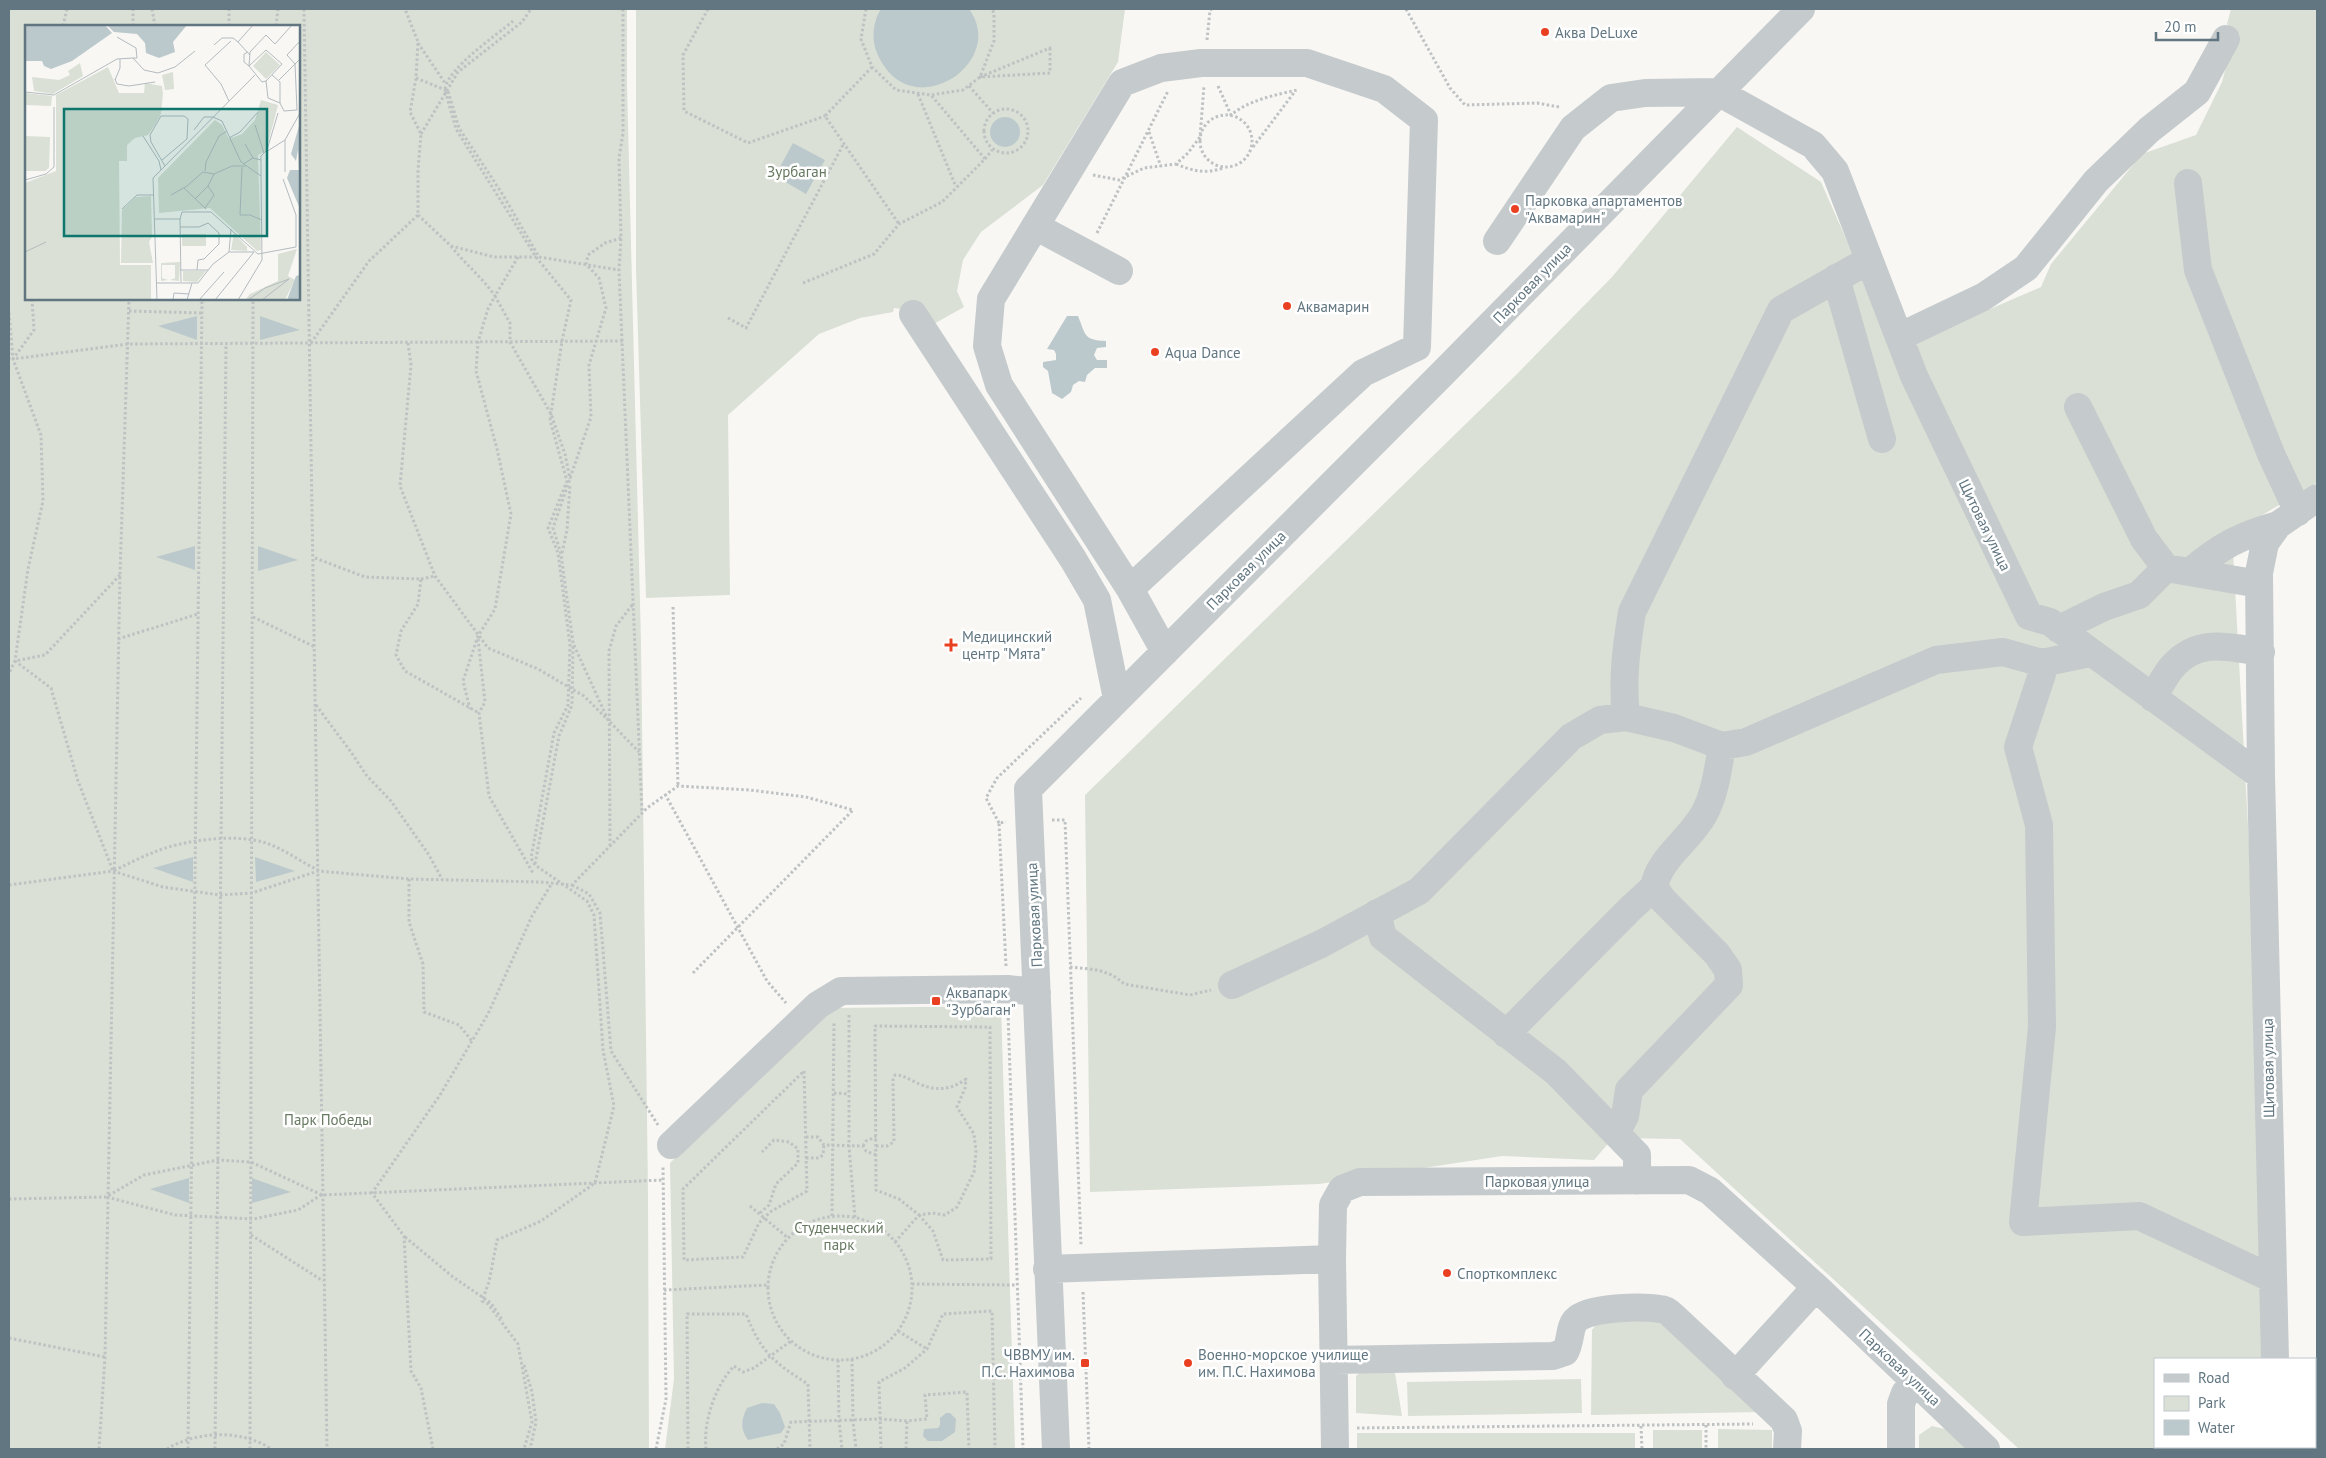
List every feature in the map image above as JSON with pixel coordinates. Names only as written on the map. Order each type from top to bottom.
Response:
[{"type":"street","name":"Парковая улица","points":[[1056,1449],[1028,790],[1443,373],[1801,9]]},
{"type":"street","points":[[1899,336],[1983,297],[2026,268],[2096,181],[2149,130],[2197,92],[2226,39]]},
{"type":"street","points":[[1164,652],[1130,590],[999,385],[987,346],[991,299],[1122,83],[1161,68],[1194,64],[1307,63],[1384,89],[1424,120],[1417,347],[1443,373]]},
{"type":"street","points":[[1497,241],[1573,128],[1611,98],[1644,93],[1718,92]]},
{"type":"street","name":"Щитовая улица","points":[[1718,92],[1813,145],[1835,171],[1914,376],[2029,616]]},
{"type":"street","points":[[2059,629],[2104,607],[2139,595],[2178,570],[2217,549],[2298,512],[2271,454],[2198,270],[2188,183]]},
{"type":"street","points":[[1035,226],[1119,271]]},
{"type":"street","points":[[1626,717],[1623,686],[1632,612],[1781,310],[1869,260]]},
{"type":"street","points":[[1836,278],[1882,439]]},
{"type":"street","points":[[913,314],[1073,559],[1097,600],[1117,700]]},
{"type":"street","points":[[1130,590],[1363,373],[1417,347]]},
{"type":"street","points":[[2078,407],[2144,539],[2178,570],[2259,584]]},
{"type":"street","name":"Щитовая улица","points":[[2275,1358],[2261,776],[2259,573],[2265,543],[2298,512]]},
{"type":"street","points":[[2003,652],[2029,616],[2050,622],[2261,776]]},
{"type":"street","points":[[2152,698],[2173,666],[2193,650],[2207,646],[2261,652]]},
{"type":"street","points":[[1232,985],[1321,944],[1419,891],[1571,737],[1600,720],[1626,717],[1674,728],[1722,746],[1746,742],[1936,660],[2003,652],[2042,663],[2090,653]]},
{"type":"street","points":[[2042,663],[2042,674],[2018,747],[2039,825],[2042,1027],[2023,1222],[2139,1216],[2273,1279]]},
{"type":"street","points":[[1506,1034],[1654,887],[1656,876],[1688,838],[1705,813],[1718,775],[1722,746]]},
{"type":"street","points":[[1616,1133],[1625,1116],[1630,1090],[1729,985],[1728,970],[1717,954],[1663,900],[1654,887]]},
{"type":"street","points":[[1377,914],[1383,937],[1556,1072],[1638,1154],[1637,1181]]},
{"type":"street","points":[[671,1145],[818,1005],[841,991],[1007,989],[1037,992]]},
{"type":"street","name":"Парковая улица","points":[[1335,1439],[1332,1259],[1334,1205],[1342,1189],[1360,1182],[1688,1180],[1710,1191],[1816,1287],[1986,1449]]},
{"type":"street","points":[[1047,1269],[1332,1259]]},
{"type":"street","points":[[1735,1376],[1816,1287]]},
{"type":"street","points":[[1334,1360],[1553,1356],[1565,1352],[1570,1343],[1571,1329],[1574,1321],[1584,1313],[1597,1310],[1660,1309],[1673,1316],[1784,1420],[1788,1431],[1788,1449]]},
{"type":"street","points":[[1901,1449],[1901,1404],[1905,1393],[1916,1382]]},
{"type":"path","points":[[62,25],[67,9]]},
{"type":"path","points":[[132,25],[133,9]]},
{"type":"path","points":[[152,9],[155,25]]},
{"type":"path","points":[[229,9],[229,25]]},
{"type":"path","points":[[276,25],[278,9]]},
{"type":"path","points":[[304,9],[315,558],[323,1281],[327,1449]]},
{"type":"path","points":[[405,9],[418,42],[445,83],[446,92],[459,128],[503,195],[537,257],[571,300],[562,342],[550,420],[567,481],[548,528],[558,553],[570,645],[572,705],[559,736],[533,872]]},
{"type":"path","points":[[531,9],[522,22],[458,72],[421,134],[418,170],[418,215],[451,246],[460,259],[484,280],[495,296],[510,323],[510,342],[551,414],[565,454],[570,482],[567,530],[561,554]]},
{"type":"path","points":[[623,9],[623,133],[619,158],[621,238],[619,270],[642,814]]},
{"type":"path","points":[[708,9],[682,55],[684,111],[748,143],[825,116],[872,67]]},
{"type":"path","points":[[866,9],[861,39],[872,67],[896,90],[930,95],[963,90],[980,77],[1050,48],[1050,74],[980,77]]},
{"type":"path","points":[[980,77],[994,41],[994,13],[992,9]]},
{"type":"path","points":[[1087,254],[1149,131],[1194,64],[1210,9]]},
{"type":"path","points":[[1406,9],[1450,88],[1465,105],[1537,102],[1554,105],[1586,116]]},
{"type":"path","points":[[445,83],[454,71],[513,21]]},
{"type":"path","points":[[418,42],[416,78],[410,112],[421,134]]},
{"type":"path","points":[[1194,64],[1203,154],[1208,161],[1225,167]]},
{"type":"path","points":[[416,78],[446,92]]},
{"type":"path","points":[[969,86],[993,113]]},
{"type":"path","points":[[1176,164],[1187,169],[1210,172],[1242,162],[1297,90],[1265,98],[1238,108],[1231,115]]},
{"type":"path","points":[[918,93],[956,187]]},
{"type":"path","points":[[930,95],[985,159]]},
{"type":"path","points":[[1000,110],[1015,111],[1026,122],[1028,129],[1025,144],[1019,150],[1006,154],[992,150],[984,138],[983,131],[987,118],[1000,110]]},
{"type":"path","points":[[1072,165],[1104,178],[1119,180],[1144,168],[1176,164],[1188,153],[1208,122],[1215,117],[1231,115],[1240,118],[1251,131],[1252,148]]},
{"type":"path","points":[[825,116],[900,224]]},
{"type":"path","points":[[1149,131],[1160,167]]},
{"type":"path","points":[[728,318],[746,328],[844,143]]},
{"type":"path","points":[[803,283],[874,254],[900,224],[942,202],[992,150]]},
{"type":"path","points":[[311,343],[369,261],[418,215]]},
{"type":"path","points":[[586,264],[588,255],[605,243],[621,238]]},
{"type":"path","points":[[451,246],[494,257],[537,257],[619,270]]},
{"type":"path","points":[[470,709],[463,681],[478,636],[495,609],[511,514],[497,449],[476,370],[478,342],[488,309],[518,257]]},
{"type":"path","points":[[483,1297],[489,1282],[497,1240],[541,1221],[595,1183],[614,1106],[603,1050],[594,915],[587,901],[535,866],[531,858],[554,733],[568,705],[570,690],[573,643],[561,554],[553,528],[591,417],[589,365],[606,308],[599,278],[586,264]]},
{"type":"path","points":[[13,359],[34,330],[32,300]]},
{"type":"path","points":[[98,1449],[105,1357],[106,1197],[118,639],[129,300]]},
{"type":"path","points":[[188,1449],[202,300]]},
{"type":"path","points":[[250,1449],[254,300]]},
{"type":"path","points":[[129,311],[202,313]]},
{"type":"path","points":[[9,312],[13,359],[41,435],[43,501],[28,569],[15,661],[9,673]]},
{"type":"path","points":[[13,359],[128,344],[623,341]]},
{"type":"path","points":[[408,342],[411,364],[400,486],[435,576],[488,648],[538,669],[570,690],[584,696],[640,753]]},
{"type":"path","points":[[215,1449],[226,344]]},
{"type":"path","points":[[9,352],[9,360]]},
{"type":"path","points":[[315,558],[365,577],[420,579],[435,576]]},
{"type":"path","points":[[15,661],[45,655],[120,574]]},
{"type":"path","points":[[420,579],[418,604],[401,631],[396,655],[405,671],[479,714]]},
{"type":"path","points":[[610,846],[609,652],[616,626],[634,604]]},
{"type":"path","points":[[673,607],[678,786]]},
{"type":"path","points":[[118,639],[198,614]]},
{"type":"path","points":[[253,617],[315,646]]},
{"type":"path","points":[[478,636],[485,702],[479,714],[489,796],[533,872],[541,882]]},
{"type":"path","points":[[573,643],[608,720]]},
{"type":"path","points":[[15,661],[51,688],[78,781],[114,872]]},
{"type":"path","points":[[1023,1449],[1007,989],[999,823],[986,798],[997,778],[1082,697]]},
{"type":"path","points":[[316,705],[367,776],[391,801],[429,855],[443,880]]},
{"type":"path","points":[[572,885],[642,814],[665,794],[678,786],[750,790],[806,797],[853,810],[692,973]]},
{"type":"path","points":[[665,794],[767,981],[802,1020]]},
{"type":"path","points":[[1051,820],[1065,820],[1089,1449]]},
{"type":"path","points":[[999,823],[1008,822]]},
{"type":"path","points":[[9,885],[114,872],[153,852],[202,839],[221,838],[252,840],[267,844],[318,871],[409,879],[541,882],[572,885],[589,894],[600,914],[611,1051],[671,1145],[663,1159],[662,1180],[666,1399],[656,1449]]},
{"type":"path","points":[[114,872],[163,886],[220,895],[252,893],[318,871]]},
{"type":"path","points":[[409,879],[410,922],[423,964],[424,1012],[458,1024],[472,1041]]},
{"type":"path","points":[[372,1193],[440,1095],[488,1014],[532,916],[552,883]]},
{"type":"path","points":[[1070,967],[1099,970],[1117,976],[1124,984],[1190,996],[1232,985]]},
{"type":"path","points":[[849,1014],[850,1146],[855,1218]]},
{"type":"path","points":[[832,1216],[835,1015]]},
{"type":"path","points":[[875,1026],[990,1027],[991,1259],[943,1260],[933,1231],[919,1216],[899,1199],[876,1190],[876,1146],[875,1026]]},
{"type":"path","points":[[804,1071],[806,1137],[807,1191],[765,1217],[759,1223],[743,1258],[684,1260],[683,1189],[804,1071]]},
{"type":"path","points":[[876,1146],[887,1146],[894,1142],[893,1080],[895,1075],[900,1075],[920,1085],[940,1090],[956,1086],[966,1079],[957,1107],[974,1134],[976,1151],[974,1172],[956,1207],[945,1216],[932,1213],[919,1216],[895,1242]]},
{"type":"path","points":[[834,1093],[849,1094]]},
{"type":"path","points":[[806,1137],[818,1137],[824,1145],[823,1155],[819,1158],[806,1158]]},
{"type":"path","points":[[863,1146],[866,1141],[876,1137]]},
{"type":"path","points":[[760,1213],[769,1205],[776,1184],[798,1163],[798,1149],[789,1142],[774,1140],[762,1152]]},
{"type":"path","points":[[824,1145],[863,1146]]},
{"type":"path","points":[[863,1146],[866,1151],[876,1154]]},
{"type":"path","points":[[106,1197],[144,1175],[218,1160],[251,1162],[322,1195],[662,1180]]},
{"type":"path","points":[[372,1193],[404,1236],[452,1278],[491,1303],[518,1344],[532,1392],[536,1422],[530,1449]]},
{"type":"path","points":[[9,1199],[106,1197],[175,1215],[217,1219],[251,1219],[298,1210],[322,1195]]},
{"type":"path","points":[[750,1206],[788,1238]]},
{"type":"path","points":[[832,1216],[855,1218],[884,1230],[895,1242],[906,1262],[912,1284],[911,1300],[906,1316],[898,1331],[885,1344],[870,1354],[852,1359],[838,1360],[821,1357],[805,1351],[791,1341],[780,1329],[768,1300],[767,1285],[770,1268],[777,1252],[788,1238],[808,1224],[832,1216]]},
{"type":"path","points":[[251,1234],[323,1281]]},
{"type":"path","points":[[404,1236],[411,1371],[421,1388],[433,1449]]},
{"type":"path","points":[[912,1284],[1016,1285]]},
{"type":"path","points":[[664,1290],[767,1285]]},
{"type":"path","points":[[881,1449],[879,1382],[905,1368],[926,1349],[942,1314],[992,1311],[996,1449]]},
{"type":"path","points":[[688,1449],[686,1314],[746,1314],[755,1336],[771,1357],[782,1368],[808,1384],[810,1449]]},
{"type":"path","points":[[898,1331],[926,1349]]},
{"type":"path","points":[[9,1338],[105,1357]]},
{"type":"path","points":[[706,1449],[704,1436],[717,1390],[730,1371],[734,1366],[743,1372],[754,1368],[791,1341]]},
{"type":"path","points":[[518,1344],[532,1422],[524,1449]]},
{"type":"path","points":[[852,1359],[853,1421],[856,1449]]},
{"type":"path","points":[[838,1360],[839,1421],[842,1449]]},
{"type":"path","points":[[777,1449],[784,1444],[791,1422],[880,1419],[906,1421],[927,1419],[925,1395],[967,1392],[969,1449]]},
{"type":"path","points":[[1335,1439],[1641,1426],[1763,1424],[1784,1420]]},
{"type":"path","points":[[906,1421],[906,1449]]},
{"type":"path","points":[[1706,1425],[1706,1449]]},
{"type":"path","points":[[1641,1426],[1642,1449]]},
{"type":"path","points":[[167,1449],[177,1443],[206,1435],[237,1436],[271,1449]]},
{"type":"green space","name":"Парк Победы","points":[[9,9],[627,9],[627,84],[641,642],[648,1195],[649,1449],[9,1449]]},
{"type":"green space","name":"Зурбаган","points":[[636,9],[1125,9],[1118,62],[1043,185],[981,232],[963,260],[957,291],[964,307],[932,325],[923,312],[894,308],[893,312],[860,318],[819,334],[728,415],[730,595],[646,598],[636,269]]},
{"type":"green space","points":[[2231,9],[2317,9],[2317,477],[2316,483],[2232,533],[2249,844],[2265,1358],[2154,1358],[2154,1448],[2266,1449],[2019,1449],[1680,1139],[1613,1138],[1594,1160],[1502,1156],[1319,1184],[1090,1192],[1085,795],[1518,373],[1612,277],[1737,127],[1821,182],[1895,350],[2041,287],[2051,264],[2142,154],[2196,135],[2222,82],[2229,55],[2240,35],[2227,24]]},
{"type":"green space","name":"Студенческий парк","points":[[1001,1006],[1015,1449],[665,1449],[674,1379],[670,1163],[832,1008]]},
{"type":"green space","points":[[1664,1319],[1761,1412],[1591,1415],[1592,1330],[1600,1320]]},
{"type":"green space","points":[[1390,1369],[1395,1373],[1402,1416],[1356,1413],[1356,1376],[1363,1370]]},
{"type":"green space","points":[[1581,1379],[1582,1413],[1408,1416],[1407,1382]]},
{"type":"green space","points":[[1932,1426],[1949,1430],[1968,1449],[1919,1449],[1919,1435]]},
{"type":"green space","points":[[1718,1429],[1772,1430],[1772,1449],[1718,1449]]},
{"type":"green space","points":[[1653,1430],[1702,1430],[1702,1449],[1653,1449]]},
{"type":"green space","points":[[1357,1433],[1635,1433],[1635,1449],[1357,1449]]},
{"type":"water","points":[[881,9],[969,9],[978,30],[976,49],[966,67],[950,80],[931,87],[911,86],[892,75],[875,48],[874,31],[876,19]]},
{"type":"water","points":[[1005,117],[1016,121],[1020,132],[1016,143],[1005,147],[994,143],[990,132],[994,121]]},
{"type":"water","points":[[793,143],[825,160],[806,194],[775,176]]},
{"type":"water","points":[[197,316],[197,340],[158,326]]},
{"type":"water","points":[[260,316],[300,330],[260,340]]},
{"type":"water","points":[[1067,316],[1078,316],[1084,332],[1089,338],[1106,341],[1106,347],[1097,348],[1094,355],[1097,360],[1107,360],[1107,368],[1095,368],[1087,375],[1085,382],[1079,381],[1073,385],[1071,392],[1062,399],[1052,393],[1048,371],[1043,367],[1043,362],[1056,360],[1054,350],[1047,349]]},
{"type":"water","points":[[195,546],[195,570],[156,557]]},
{"type":"water","points":[[258,546],[298,560],[258,571]]},
{"type":"water","points":[[193,857],[193,882],[153,868]]},
{"type":"water","points":[[255,857],[295,871],[256,882]]},
{"type":"water","points":[[189,1178],[189,1203],[150,1189]]},
{"type":"water","points":[[252,1178],[291,1192],[252,1203]]},
{"type":"water","points":[[762,1403],[774,1404],[780,1413],[785,1427],[781,1433],[748,1440],[743,1428],[745,1412],[747,1408]]},
{"type":"water","points":[[946,1413],[950,1413],[956,1419],[955,1432],[942,1441],[928,1441],[923,1436],[924,1429],[938,1428],[940,1418]]},
{"type":"place","name":"Аква DeLuxe","points":[[1545,32]]},
{"type":"place","name":"Парковка апартаментов \"Аквамарин\"","points":[[1515,209]]},
{"type":"place","name":"Аквамарин","points":[[1287,306]]},
{"type":"place","name":"Aqua Dance","points":[[1155,352]]},
{"type":"place","name":"Медицинский центр \"Мята\"","points":[[951,645]]},
{"type":"place","name":"Аквапарк \"Зурбаган\"","points":[[936,1001]]},
{"type":"place","name":"Спорткомплекс","points":[[1447,1273]]},
{"type":"place","name":"ЧВВМУ им. П.С. Нахимова","points":[[1085,1363]]},
{"type":"place","name":"Военно-морское училище им. П.С. Нахимова","points":[[1188,1363]]}]
